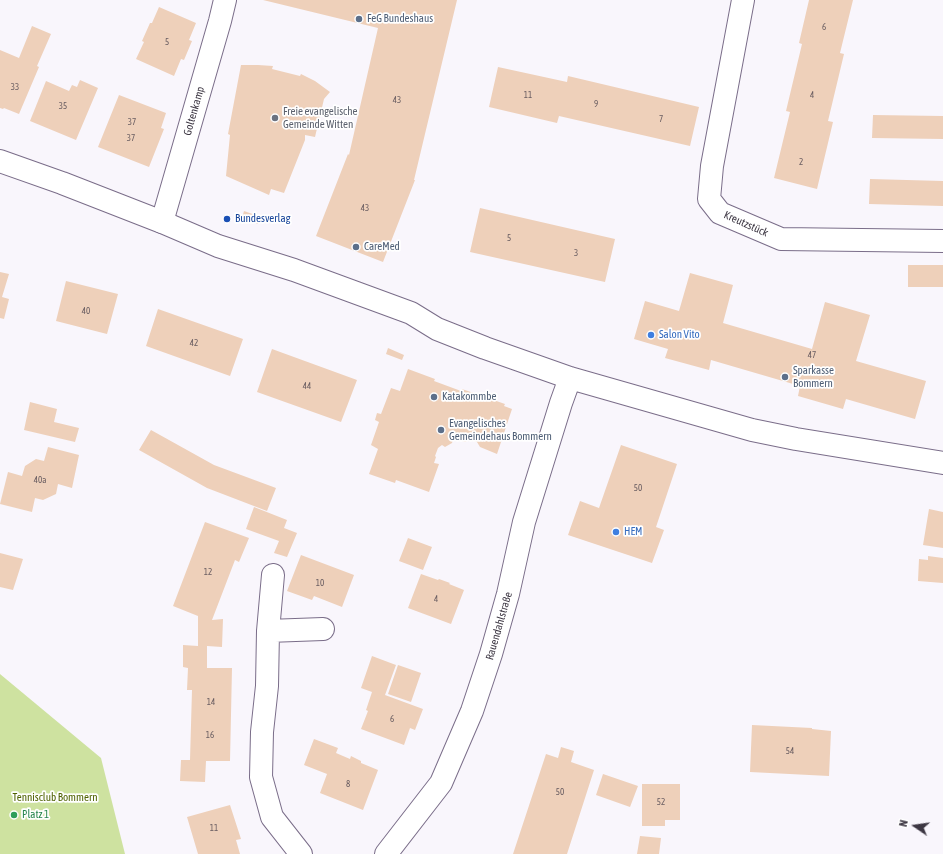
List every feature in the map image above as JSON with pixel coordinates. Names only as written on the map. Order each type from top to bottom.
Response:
[{"type":"street","name":"Goltenkamp","points":[[162,222],[225,0]]},
{"type":"street","name":"Kreutzstück","points":[[743,0],[712,166],[709,199],[720,213],[781,239],[943,241]]},
{"type":"street","points":[[0,161],[62,183],[162,222],[218,246],[294,270],[411,313],[437,329],[485,348],[570,378],[752,430],[796,439],[943,463]]},
{"type":"street","name":"Rauendahlstraße","points":[[386,854],[441,783],[472,711],[491,654],[508,594],[524,522],[570,378]]},
{"type":"street","points":[[273,575],[268,631],[267,686],[262,732],[261,777],[272,817],[301,854]]},
{"type":"street","points":[[268,631],[323,629]]},
{"type":"green space","name":"Tennisclub Bommern","points":[[0,674],[101,758],[125,854],[0,854]]},
{"type":"building","points":[[263,0],[457,0],[415,180],[383,262],[316,236],[348,154],[349,155],[378,28]]},
{"type":"building","points":[[809,0],[853,0],[840,53],[844,54],[828,121],[833,122],[817,189],[774,178],[790,112],[786,111],[802,44],[799,43]]},
{"type":"building","points":[[159,7],[196,23],[189,40],[192,41],[184,60],[181,59],[174,76],[136,59],[144,42],[142,41]]},
{"type":"building","points":[[32,26],[51,34],[19,114],[4,108],[0,108],[0,50],[19,58]]},
{"type":"building","name":"Freie evangelische Gemeinde Witten","points":[[241,65],[273,66],[272,69],[300,76],[301,74],[315,81],[330,92],[324,99],[315,137],[305,135],[305,140],[284,193],[271,189],[269,195],[226,176],[230,135],[228,134]]},
{"type":"building","points":[[498,67],[567,82],[568,76],[699,107],[690,146],[559,116],[557,123],[489,107]]},
{"type":"building","points":[[80,80],[98,88],[76,140],[30,121],[46,81],[69,91],[72,85],[77,87]]},
{"type":"building","points":[[119,95],[166,113],[161,128],[164,129],[149,167],[98,147]]},
{"type":"building","points":[[873,115],[943,116],[943,139],[872,138]]},
{"type":"building","points":[[870,179],[943,181],[943,206],[869,204]]},
{"type":"building","points":[[480,208],[615,239],[605,282],[470,252]]},
{"type":"building","points":[[244,211],[261,217],[258,224],[242,218]]},
{"type":"building","points":[[908,265],[943,265],[943,287],[908,287]]},
{"type":"building","points":[[0,272],[9,274],[2,297],[9,299],[4,319],[0,318]]},
{"type":"building","points":[[690,273],[733,285],[723,323],[812,349],[825,302],[870,315],[856,361],[926,381],[915,419],[846,399],[843,409],[798,396],[800,386],[711,360],[709,370],[665,358],[668,349],[634,339],[645,301],[679,311]]},
{"type":"building","points":[[66,281],[118,294],[107,334],[56,321]]},
{"type":"building","points":[[158,309],[243,339],[230,376],[146,346]]},
{"type":"building","points":[[388,348],[404,355],[402,360],[386,354]]},
{"type":"building","points":[[272,349],[357,380],[341,422],[257,392]]},
{"type":"building","name":"Evangelisches Gemeindehaus Bommern","points":[[408,369],[461,391],[462,389],[505,404],[504,406],[512,409],[497,454],[480,447],[477,442],[470,440],[465,442],[459,440],[459,437],[445,447],[442,445],[438,448],[434,463],[439,464],[429,492],[396,480],[395,483],[369,474],[378,449],[371,445],[379,422],[375,420],[377,413],[381,414],[391,388],[400,391]]},
{"type":"building","points":[[30,402],[57,409],[54,422],[79,428],[75,442],[24,430]]},
{"type":"building","points":[[151,430],[214,465],[276,488],[267,511],[207,488],[139,450]]},
{"type":"building","points":[[621,445],[677,464],[656,527],[664,530],[652,563],[568,535],[580,501],[599,508]]},
{"type":"building","points":[[48,447],[79,455],[72,488],[58,484],[56,494],[43,500],[35,498],[32,512],[0,504],[8,472],[22,476],[25,466],[36,459],[44,461]]},
{"type":"building","points":[[254,507],[287,520],[284,528],[297,533],[287,557],[274,553],[279,541],[246,529]]},
{"type":"building","points":[[929,509],[943,512],[943,548],[923,545]]},
{"type":"building","points":[[205,522],[249,538],[239,562],[235,560],[212,620],[223,619],[222,647],[207,646],[207,668],[232,668],[230,761],[206,761],[205,782],[180,781],[181,760],[190,760],[192,690],[187,690],[188,668],[183,667],[183,645],[198,646],[198,616],[173,606]]},
{"type":"building","points":[[408,538],[432,547],[423,570],[399,561]]},
{"type":"building","points":[[0,553],[23,559],[13,590],[0,587]]},
{"type":"building","points":[[301,555],[354,575],[342,607],[314,596],[312,600],[287,591]]},
{"type":"building","points":[[928,556],[943,558],[943,583],[918,581],[919,559],[928,560]]},
{"type":"building","points":[[421,574],[450,583],[449,584],[464,590],[451,624],[408,608]]},
{"type":"building","points":[[372,656],[396,665],[385,695],[423,709],[415,730],[410,728],[404,745],[361,729],[368,711],[366,710],[372,692],[361,688]]},
{"type":"building","points":[[398,665],[421,673],[411,702],[388,694]]},
{"type":"building","points":[[752,725],[812,728],[831,731],[829,776],[750,772]]},
{"type":"building","points":[[314,739],[338,748],[336,753],[350,759],[351,756],[361,761],[361,763],[378,770],[363,810],[320,793],[327,774],[304,765]]},
{"type":"building","points":[[561,747],[574,751],[571,762],[594,770],[567,854],[513,854],[546,754],[558,758]]},
{"type":"building","points":[[603,774],[638,786],[630,807],[596,795]]},
{"type":"building","points":[[642,784],[680,784],[680,820],[665,820],[665,826],[642,826]]},
{"type":"building","points":[[230,805],[241,839],[236,840],[240,854],[198,854],[187,817]]},
{"type":"building","points":[[640,836],[661,838],[659,854],[637,854]]},
{"type":"place","name":"FeG Bundeshaus","points":[[359,19]]},
{"type":"place","name":"Freie evangelische Gemeinde Witten","points":[[275,118]]},
{"type":"place","name":"Bundesverlag","points":[[227,219]]},
{"type":"place","name":"CareMed","points":[[356,247]]},
{"type":"place","name":"Salon Vito","points":[[651,335]]},
{"type":"place","name":"Sparkasse Bommern","points":[[785,377]]},
{"type":"place","name":"Katakommbe","points":[[434,397]]},
{"type":"place","name":"Evangelisches Gemeindehaus Bommern","points":[[441,430]]},
{"type":"place","name":"HEM","points":[[616,532]]},
{"type":"place","name":"Platz 1","points":[[14,815]]}]
